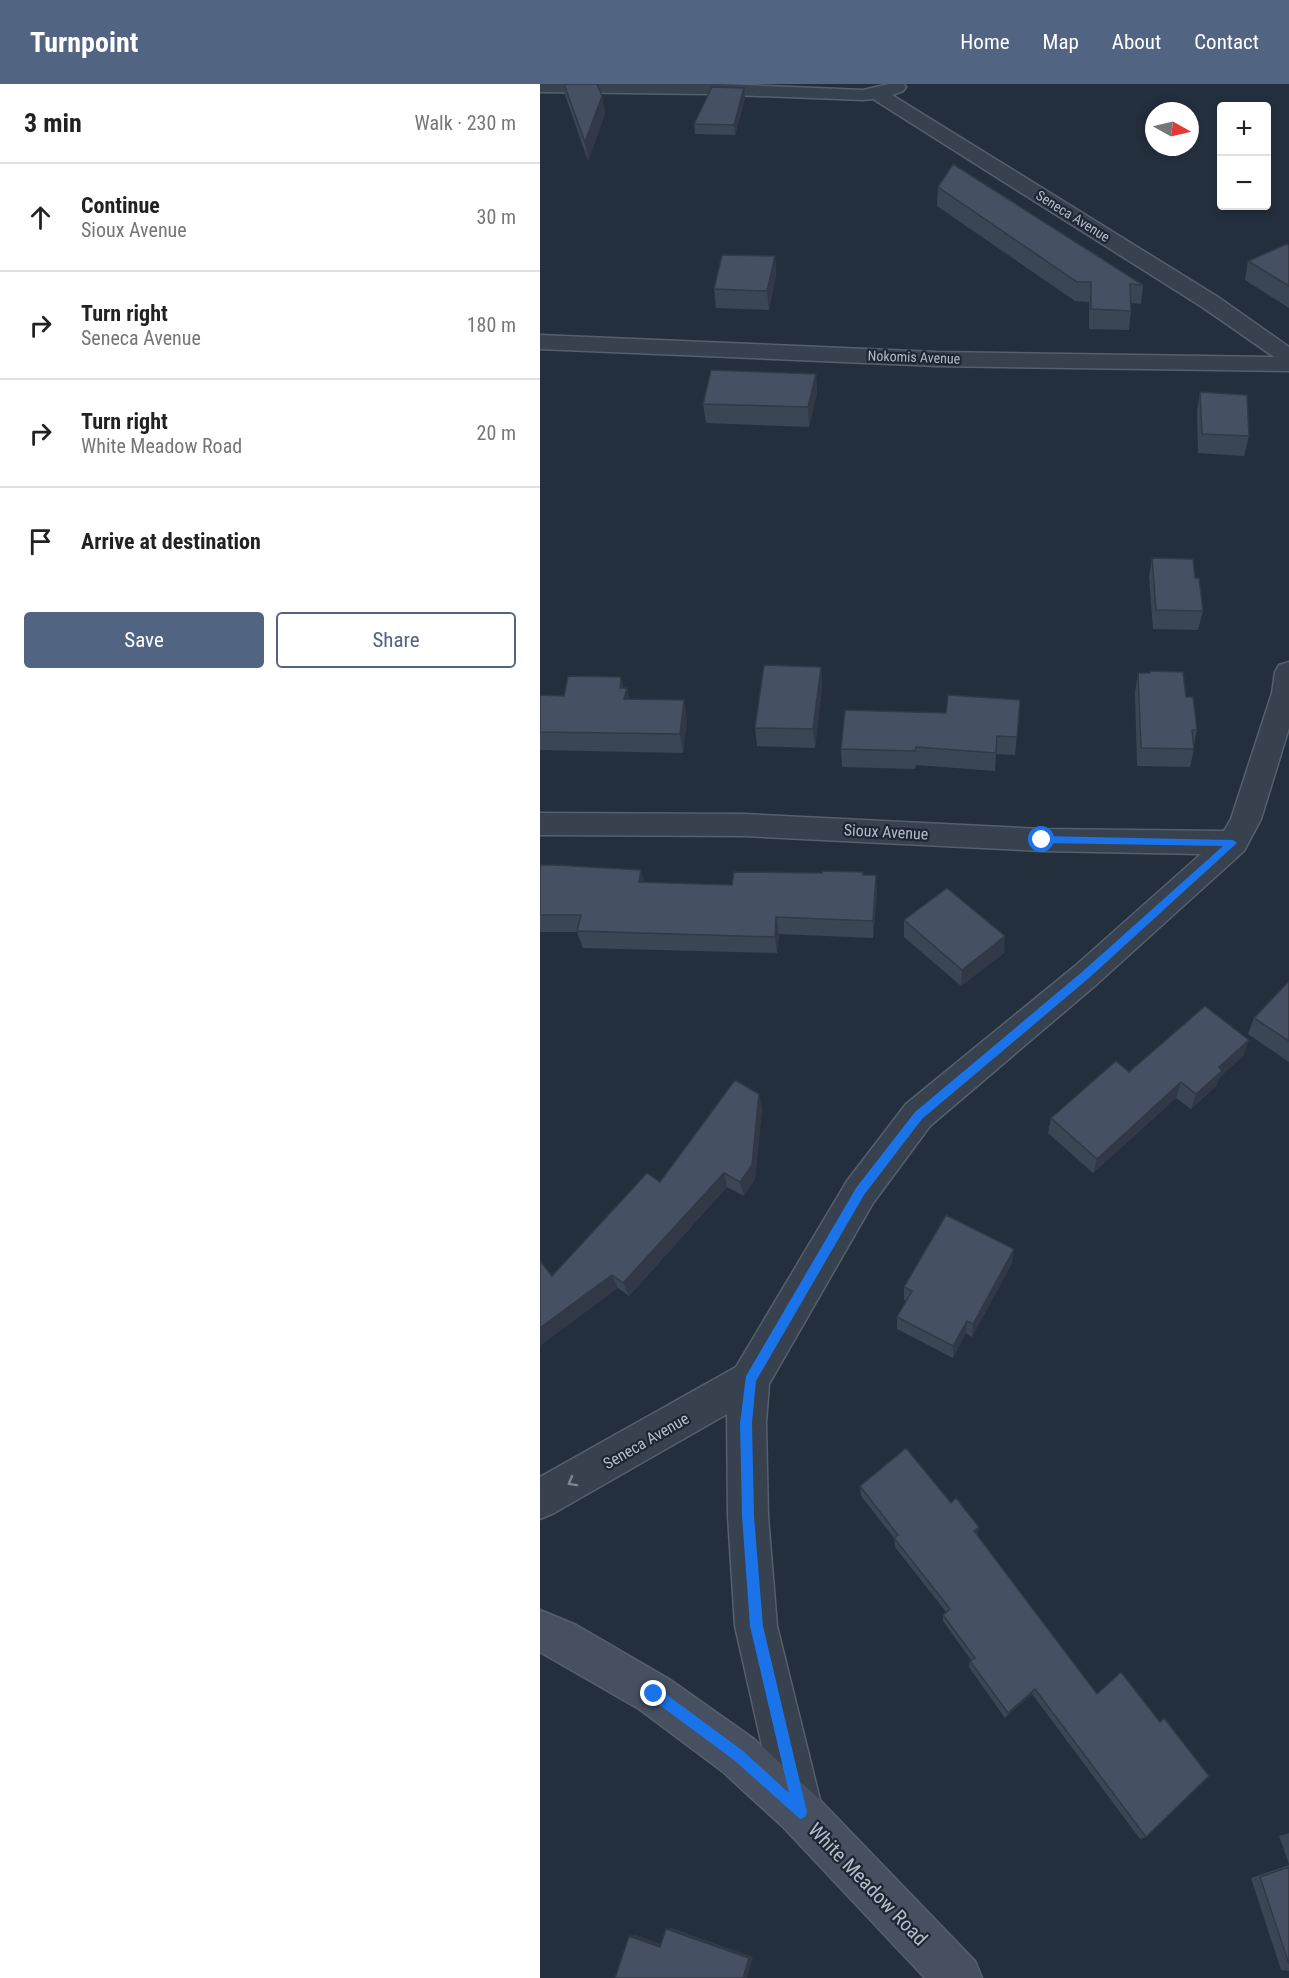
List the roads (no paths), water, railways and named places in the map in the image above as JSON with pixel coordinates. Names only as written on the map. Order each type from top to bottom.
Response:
[{"type":"street","points":[[540,87],[673,86],[863,95],[892,90],[900,84]]},
{"type":"street","name":"Seneca Avenue","points":[[876,93],[1210,302],[1271,343],[1289,358]]},
{"type":"street","name":"Nokomis Avenue","points":[[540,342],[936,359],[1289,364]]},
{"type":"street","points":[[800,1812],[756,1626],[748,1504],[746,1423],[750,1380],[860,1192],[918,1115],[1086,975],[1233,843],[1246,819],[1286,693],[1289,672]]},
{"type":"street","name":"Sioux Avenue","points":[[540,824],[744,825],[1042,840],[1233,843]]},
{"type":"street","name":"Seneca Avenue","points":[[540,1499],[750,1380]]},
{"type":"street","name":"White Meadow Road","points":[[540,1631],[561,1640],[654,1694],[738,1755],[800,1812],[958,1978]]}]
